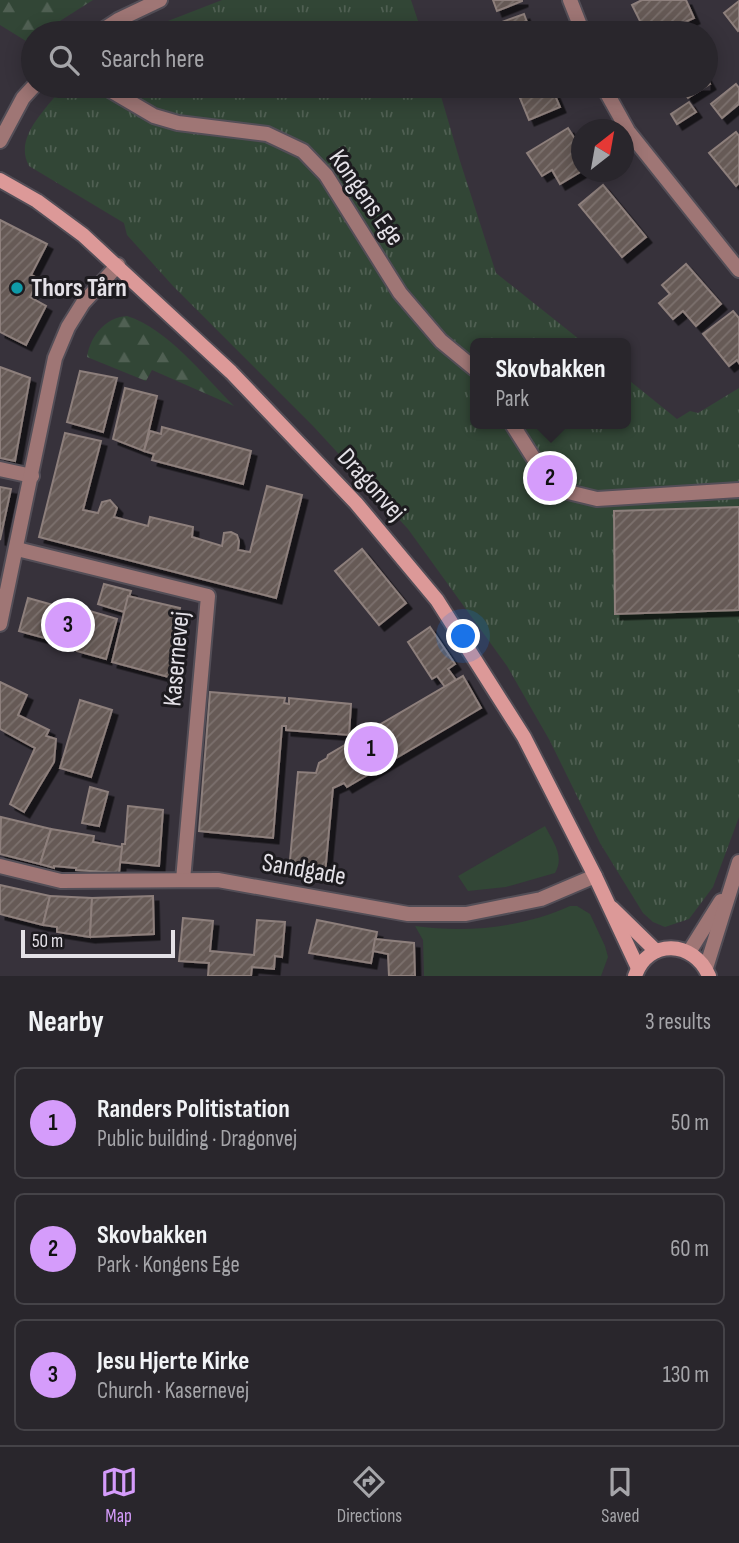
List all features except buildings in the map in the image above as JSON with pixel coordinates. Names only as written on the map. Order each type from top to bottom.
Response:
[{"type":"main road","name":"Dragonvej","points":[[0,180],[37,201],[118,265],[231,372],[356,503],[437,600],[524,737],[595,876],[636,972]]},
{"type":"main road","name":"Dragonvej","points":[[608,904],[656,951]]},
{"type":"main road","points":[[636,972],[656,951],[678,948],[698,958],[708,972]]},
{"type":"street","points":[[116,21],[160,0]]},
{"type":"street","points":[[570,0],[578,21]]},
{"type":"street","points":[[0,141],[23,98]]},
{"type":"street","name":"Kongens Ege","points":[[123,98],[154,116],[178,123],[267,134],[303,151],[326,176],[400,293],[441,341],[470,365]]},
{"type":"street","points":[[610,98],[628,131],[739,270]]},
{"type":"street","points":[[0,624],[5,583],[17,549],[55,358],[68,327],[83,303],[118,265]]},
{"type":"street","points":[[515,429],[543,473],[564,491],[597,499],[739,490]]},
{"type":"street","points":[[0,469],[32,476]]},
{"type":"street","name":"Kasernevej","points":[[17,549],[208,596],[183,880]]},
{"type":"street","points":[[708,972],[739,862]]},
{"type":"street","name":"Sandgade","points":[[0,866],[61,881],[218,880],[408,914],[466,914],[541,899],[595,876]]},
{"type":"street","points":[[689,952],[731,885]]},
{"type":"green space","points":[[0,0],[93,0],[60,21],[21,21],[21,38],[0,25]]},
{"type":"green space","points":[[222,0],[411,0],[418,21],[168,21]]},
{"type":"green space","points":[[54,98],[442,98],[496,273],[578,338],[470,338],[470,429],[631,429],[631,382],[677,419],[690,411],[698,413],[739,388],[739,817],[713,887],[689,919],[665,927],[653,922],[643,913],[600,843],[550,741],[507,666],[408,529],[313,426],[173,286],[127,235],[124,223],[29,166],[25,144],[41,114]]},
{"type":"green space","points":[[127,316],[142,322],[171,342],[234,406],[152,370],[146,381],[87,357],[91,342],[100,329],[112,320]]},
{"type":"green space","points":[[545,826],[558,855],[555,873],[506,887],[468,891],[458,876]]},
{"type":"green space","points":[[577,906],[590,914],[605,946],[608,957],[601,976],[424,976],[423,940],[415,926],[454,929],[494,927],[532,919]]},
{"type":"place","name":"Thors Tårn","points":[[17,288]]},
{"type":"place","name":"Skovbakken","points":[[550,478]]},
{"type":"place","name":"Jesu Hjerte Kirke","points":[[68,625]]},
{"type":"place","name":"Randers Politistation","points":[[371,749]]}]
